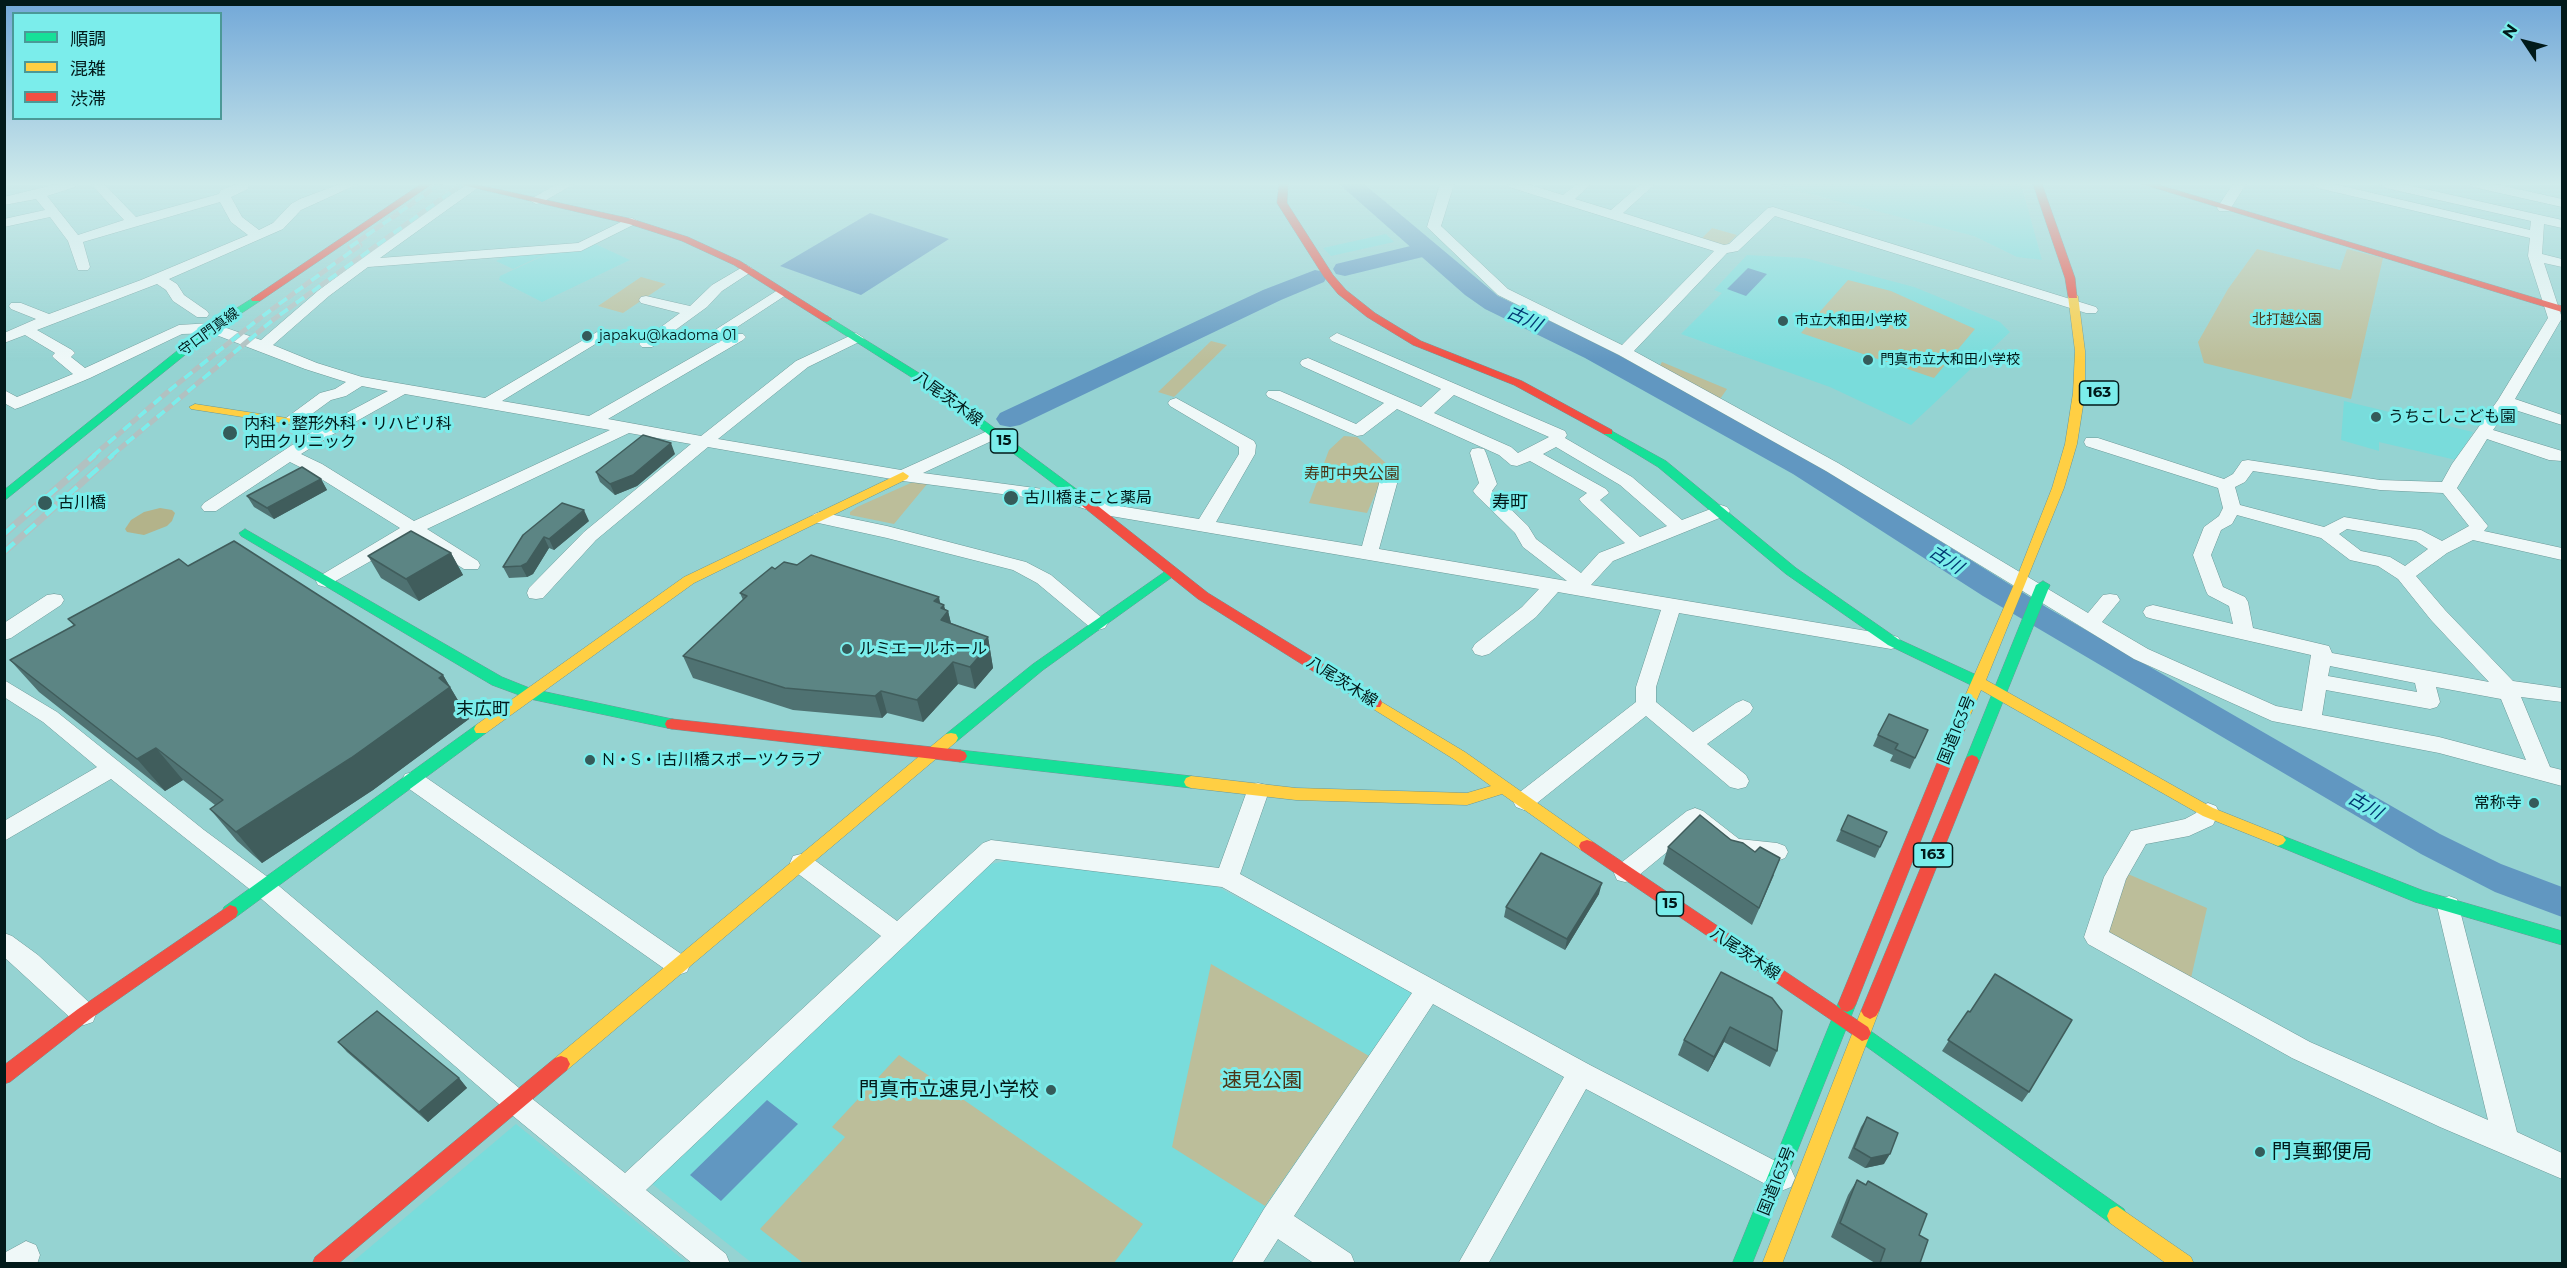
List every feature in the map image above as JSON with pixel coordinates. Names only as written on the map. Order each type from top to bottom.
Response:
[{"type":"main road","name":"守口門真線","points":[[4,497],[212,328],[339,243]]},
{"type":"main road","name":"八尾茨木線","points":[[694,243],[737,263],[923,380],[1086,503],[1203,596],[1460,756],[1625,873],[1862,1033],[2184,1263]]},
{"type":"main road","points":[[1307,243],[1329,277],[1342,292],[1371,315],[1418,343],[1518,383],[1594,423],[1662,464],[1791,571],[1893,642],[1999,692],[2208,812],[2421,897],[2562,938]]},
{"type":"main road","name":"国道163号","points":[[1742,1263],[2058,488],[2071,444],[2079,393],[2080,351],[2070,278],[2058,243]]},
{"type":"main road","points":[[2071,243],[2092,315]]},
{"type":"main road","points":[[2342,243],[2557,307]]},
{"type":"main road","points":[[195,406],[333,428]]},
{"type":"main road","points":[[4,1076],[84,1014],[265,888],[689,580],[903,476]]},
{"type":"main road","points":[[245,533],[497,681],[530,694],[678,725],[1258,791],[1445,800],[1485,795],[1502,787]]},
{"type":"main road","name":"国道163号","points":[[1772,1263],[2049,570]]},
{"type":"main road","points":[[322,1263],[678,964],[1038,667],[1170,572]]},
{"type":"street","points":[[76,243],[83,267]]},
{"type":"street","points":[[4,339],[240,243]]},
{"type":"street","points":[[263,346],[324,293],[391,243]]},
{"type":"street","points":[[364,263],[582,247],[590,243]]},
{"type":"street","points":[[1450,243],[1479,272],[1514,300],[1624,352],[1832,467],[2039,596],[2141,654],[2272,713],[2439,745],[2552,775]]},
{"type":"street","points":[[1705,243],[1723,249],[1733,248],[1738,243]]},
{"type":"street","points":[[1876,243],[2074,305],[2092,315]]},
{"type":"street","points":[[2448,488],[2461,464],[2485,433],[2506,400],[2555,318],[2557,307],[2535,256],[2537,243]]},
{"type":"street","points":[[1624,352],[1723,249]]},
{"type":"street","points":[[2535,256],[2562,263]]},
{"type":"street","points":[[647,344],[692,311],[717,288],[746,269]]},
{"type":"street","points":[[158,278],[172,287],[178,297],[202,314]]},
{"type":"street","points":[[723,330],[781,292]]},
{"type":"street","points":[[646,300],[692,311]]},
{"type":"street","points":[[16,306],[49,319]]},
{"type":"street","points":[[4,395],[15,404],[84,375],[179,330],[212,328],[311,366],[359,381],[903,476],[1057,495],[1105,509],[1554,584],[1580,585],[1672,605],[1893,642]]},
{"type":"street","points":[[26,330],[67,353],[60,356],[84,375]]},
{"type":"street","points":[[488,403],[597,337]]},
{"type":"street","points":[[593,421],[738,337]]},
{"type":"street","points":[[536,593],[590,536],[706,440],[802,364],[856,338]]},
{"type":"street","points":[[1308,363],[1505,451],[1517,461],[1556,440],[1559,435],[1337,338]]},
{"type":"street","points":[[292,421],[326,396],[340,393],[359,381]]},
{"type":"street","points":[[216,502],[333,428],[404,388]]},
{"type":"street","points":[[1422,415],[1452,388]]},
{"type":"street","points":[[1274,394],[1357,431],[1395,403]]},
{"type":"street","points":[[2506,400],[2562,420]]},
{"type":"street","points":[[1176,403],[1248,445],[1247,454],[1205,525]]},
{"type":"street","points":[[325,581],[412,529],[598,443],[627,427]]},
{"type":"street","points":[[903,476],[994,433]]},
{"type":"street","points":[[2485,433],[2562,456]]},
{"type":"street","points":[[1556,440],[1626,482],[1680,528]]},
{"type":"street","points":[[2092,442],[2226,485],[2239,478],[2248,465],[2379,485],[2448,488],[2479,526],[2471,534],[2441,549],[2405,575]]},
{"type":"street","points":[[1478,453],[1488,484],[1482,491],[1522,530],[1529,543],[1580,585]]},
{"type":"street","points":[[1530,454],[1600,493],[1588,499],[1637,544]]},
{"type":"street","points":[[290,455],[316,468],[471,565]]},
{"type":"street","points":[[1369,553],[1392,468]]},
{"type":"street","points":[[2226,485],[2232,508],[2226,520],[2213,527],[2202,555],[2215,591],[2238,603],[2245,634]]},
{"type":"street","points":[[2232,508],[2327,534],[2356,556],[2383,561],[2405,575],[2438,615],[2508,691],[2552,775]]},
{"type":"street","points":[[1580,585],[1606,556],[1722,512]]},
{"type":"street","points":[[820,518],[887,532],[1019,566],[1044,579],[1098,623]]},
{"type":"street","points":[[2327,534],[2344,523],[2421,536],[2441,549]]},
{"type":"street","points":[[2471,534],[2562,554]]},
{"type":"street","points":[[1482,649],[1529,612],[1554,584]]},
{"type":"street","points":[[4,633],[54,600]]},
{"type":"street","points":[[2089,624],[2110,600]]},
{"type":"street","points":[[1646,705],[1646,687],[1672,605]]},
{"type":"street","points":[[2153,612],[2322,651],[2311,720]]},
{"type":"street","points":[[2322,658],[2424,678],[2508,691],[2562,695]]},
{"type":"street","points":[[2318,681],[2430,702],[2424,678]]},
{"type":"street","points":[[4,687],[50,717],[196,837],[265,888],[516,1102],[716,1263]]},
{"type":"street","points":[[1646,705],[1738,781]]},
{"type":"street","points":[[1524,801],[1646,705]]},
{"type":"street","points":[[1693,743],[1743,708]]},
{"type":"street","points":[[4,832],[112,768]]},
{"type":"street","points":[[413,780],[678,964]]},
{"type":"street","points":[[1227,878],[1258,791]]},
{"type":"street","points":[[2208,812],[2205,819],[2189,827],[2139,837],[2115,877],[2096,937],[2301,1050],[2449,1118],[2506,1140],[2562,1166]]},
{"type":"street","points":[[1625,873],[1695,817],[1734,848],[1777,852]]},
{"type":"street","points":[[625,1191],[991,849],[1227,878],[1581,1073],[1802,1189]]},
{"type":"street","points":[[801,863],[899,936]]},
{"type":"street","points":[[2449,906],[2506,1140]]},
{"type":"street","points":[[4,943],[29,962],[84,1014]]},
{"type":"street","points":[[1245,1263],[1429,989]]},
{"type":"street","points":[[1472,1263],[1581,1073]]},
{"type":"street","points":[[1274,1219],[1341,1263]]},
{"type":"shaded area","points":[[593,243],[630,260],[542,302],[499,280],[500,276],[556,250]]},
{"type":"shaded area","points":[[1345,243],[1389,243],[1331,256],[1323,248]]},
{"type":"shaded area","points":[[1989,243],[2037,243],[2042,260],[2017,257]]},
{"type":"shaded area","points":[[552,251],[513,269],[496,261],[510,254]]},
{"type":"shaded area","name":"門真市立大和田小学校","points":[[1747,255],[1805,258],[1914,287],[2000,322],[2010,332],[1911,425],[1830,387],[1681,334],[1722,293],[1714,290]]},
{"type":"shaded area","name":"うちこしこども園","points":[[2344,401],[2473,432],[2456,460],[2379,442],[2379,451],[2341,440]]},
{"type":"shaded area","name":"門真市立速見小学校","points":[[1007,861],[1210,883],[1413,989],[1415,997],[1233,1263],[752,1263],[651,1183],[990,864]]},
{"type":"shaded area","points":[[516,1124],[687,1263],[350,1264]]},
{"type":"green space","name":"北打越公園","points":[[2257,249],[2340,270],[2347,249],[2383,258],[2351,399],[2204,363],[2198,342],[2228,289]]},
{"type":"green space","points":[[641,277],[666,284],[623,313],[598,306]]},
{"type":"green space","points":[[1848,280],[1891,291],[1975,329],[1934,378],[1801,333]]},
{"type":"green space","points":[[1211,341],[1227,345],[1174,397],[1158,392]]},
{"type":"green space","points":[[1662,362],[1727,389],[1720,399],[1659,367]]},
{"type":"green space","name":"寿町中央公園","points":[[1344,436],[1357,437],[1388,465],[1367,513],[1309,503],[1329,450]]},
{"type":"green space","points":[[913,482],[928,483],[894,524],[850,515],[850,512],[857,507]]},
{"type":"green space","points":[[160,508],[172,510],[175,513],[167,526],[144,535],[127,532],[125,529],[131,520],[144,512]]},
{"type":"green space","points":[[2128,874],[2207,908],[2191,978],[2107,934]]},
{"type":"green space","name":"速見公園","points":[[1211,964],[1369,1056],[1265,1206],[1172,1147]]},
{"type":"green space","points":[[899,1055],[1143,1224],[1114,1263],[803,1263],[760,1229],[845,1137],[832,1127]]},
{"type":"water","points":[[819,243],[942,243],[861,295],[780,266]]},
{"type":"water","name":"古川","points":[[1406,243],[1435,243],[1498,296],[1602,346],[1810,460],[2046,607],[2440,834],[2501,864],[2562,887],[2562,917],[2495,892],[2421,854],[1983,596],[1793,474],[1585,358],[1485,309],[1465,295]]},
{"type":"water","points":[[1748,268],[1767,274],[1746,296],[1727,289]]},
{"type":"water","points":[[767,1100],[798,1124],[721,1201],[690,1175]]},
{"type":"building","points":[[643,435],[671,443],[633,475],[610,484],[596,472]]},
{"type":"building","points":[[302,467],[321,479],[267,508],[247,496]]},
{"type":"building","points":[[562,503],[584,510],[549,539],[544,537],[527,563],[521,566],[503,567],[523,535]]},
{"type":"building","points":[[411,531],[451,553],[406,579],[368,556]]},
{"type":"building","points":[[234,541],[443,675],[439,678],[450,687],[351,758],[236,832],[210,809],[223,800],[156,748],[137,759],[10,660],[75,625],[68,619],[179,559],[188,566]]},
{"type":"building","name":"ルミエールホール","points":[[811,555],[939,597],[934,601],[944,605],[941,608],[948,611],[941,620],[988,637],[982,644],[988,646],[970,667],[953,662],[917,700],[881,691],[875,696],[785,688],[683,656],[747,596],[740,593],[772,567],[775,569],[784,562],[797,565]]},
{"type":"building","points":[[1889,714],[1928,730],[1915,758],[1895,749],[1898,744],[1878,735]]},
{"type":"building","points":[[1700,815],[1731,840],[1743,843],[1755,852],[1760,847],[1780,858],[1759,908],[1668,847]]},
{"type":"building","points":[[1848,815],[1887,832],[1880,847],[1841,830]]},
{"type":"building","points":[[1541,853],[1602,883],[1567,939],[1506,907]]},
{"type":"building","points":[[1721,972],[1772,998],[1782,1011],[1777,1051],[1730,1027],[1714,1057],[1684,1040]]},
{"type":"building","points":[[1995,974],[2072,1020],[2029,1092],[1948,1040]]},
{"type":"building","points":[[377,1011],[459,1078],[419,1112],[338,1042]]},
{"type":"building","points":[[1867,1117],[1898,1133],[1890,1154],[1871,1158],[1854,1148]]},
{"type":"building","points":[[1857,1180],[1866,1185],[1868,1181],[1927,1214],[1919,1235],[1928,1240],[1920,1263],[1880,1263],[1885,1249],[1840,1223]]},
{"type":"waterway","points":[[1345,269],[1427,249]]},
{"type":"waterway","points":[[1010,419],[1272,295],[1315,277]]},
{"type":"railway","points":[[350,247],[355,243]]},
{"type":"railway","points":[[111,456],[274,319],[380,243]]},
{"type":"railway","points":[[93,456],[171,389],[260,318],[360,245]]},
{"type":"railway","points":[[4,534],[95,455]]},
{"type":"railway","points":[[4,552],[113,455]]},
{"type":"traffic: fast","points":[[4,497],[212,328],[256,299]]},
{"type":"traffic: fast","points":[[827,319],[923,380],[1075,494]]},
{"type":"traffic: fast","points":[[1608,432],[1662,464],[1791,571],[1893,642],[1978,682]]},
{"type":"traffic: fast","points":[[245,533],[497,681],[530,694],[672,724]]},
{"type":"traffic: fast","points":[[951,738],[1038,667],[1170,572]]},
{"type":"traffic: fast","points":[[1972,761],[2043,585]]},
{"type":"traffic: fast","points":[[230,912],[481,729]]},
{"type":"traffic: fast","points":[[960,756],[1191,782]]},
{"type":"traffic: fast","points":[[2278,840],[2421,897],[2562,938]]},
{"type":"traffic: fast","points":[[1742,1264],[1847,1004]]},
{"type":"traffic: fast","points":[[1862,1033],[2117,1216]]},
{"type":"traffic: slow","points":[[1962,719],[2021,582],[2058,488],[2071,444],[2079,393],[2080,351],[2073,296]]},
{"type":"traffic: slow","points":[[195,407],[333,428]]},
{"type":"traffic: slow","points":[[481,729],[689,580],[903,476]]},
{"type":"traffic: slow","points":[[1978,682],[2208,812],[2278,840]]},
{"type":"traffic: slow","points":[[1375,703],[1460,756],[1587,846]]},
{"type":"traffic: slow","points":[[561,1064],[951,738]]},
{"type":"traffic: slow","points":[[1191,782],[1296,794],[1467,799],[1485,795],[1502,787]]},
{"type":"traffic: slow","points":[[1772,1264],[1870,1011]]},
{"type":"traffic: slow","points":[[2117,1216],[2184,1264]]},
{"type":"traffic: jam","points":[[256,299],[339,243]]},
{"type":"traffic: jam","points":[[694,243],[737,263],[827,319]]},
{"type":"traffic: jam","points":[[1308,243],[1329,277],[1342,292],[1371,315],[1417,343],[1518,383],[1608,432]]},
{"type":"traffic: jam","points":[[2058,243],[2070,278],[2073,296]]},
{"type":"traffic: jam","points":[[2343,243],[2562,309]]},
{"type":"traffic: jam","points":[[1075,494],[1203,596],[1375,703]]},
{"type":"traffic: jam","points":[[1847,1004],[1962,719]]},
{"type":"traffic: jam","points":[[672,724],[960,756]]},
{"type":"traffic: jam","points":[[1870,1011],[1972,761]]},
{"type":"traffic: jam","points":[[1587,846],[1862,1033]]},
{"type":"traffic: jam","points":[[4,1076],[84,1014],[230,912]]},
{"type":"traffic: jam","points":[[322,1264],[561,1064]]},
{"type":"place","name":"市立大和田小学校","points":[[1783,321]]},
{"type":"place","name":"japaku@kadoma 01","points":[[587,336]]},
{"type":"place","name":"門真市立大和田小学校","points":[[1868,360]]},
{"type":"place","name":"うちこしこども園","points":[[2376,417]]},
{"type":"place","name":"内科・整形外科・リハビリ科 内田クリニック","points":[[230,433]]},
{"type":"place","name":"古川橋まこと薬局","points":[[1011,498]]},
{"type":"place","name":"古川橋","points":[[45,503]]},
{"type":"place","name":"ルミエールホール","points":[[847,649]]},
{"type":"place","name":"N・S・I古川橋スポーツクラブ","points":[[590,760]]},
{"type":"place","name":"常称寺","points":[[2534,803]]},
{"type":"place","name":"門真市立速見小学校","points":[[1051,1090]]},
{"type":"place","name":"門真郵便局","points":[[2260,1152]]},
{"type":"district","name":"寿町","points":[[1510,503]]},
{"type":"district","name":"末広町","points":[[483,710]]}]
